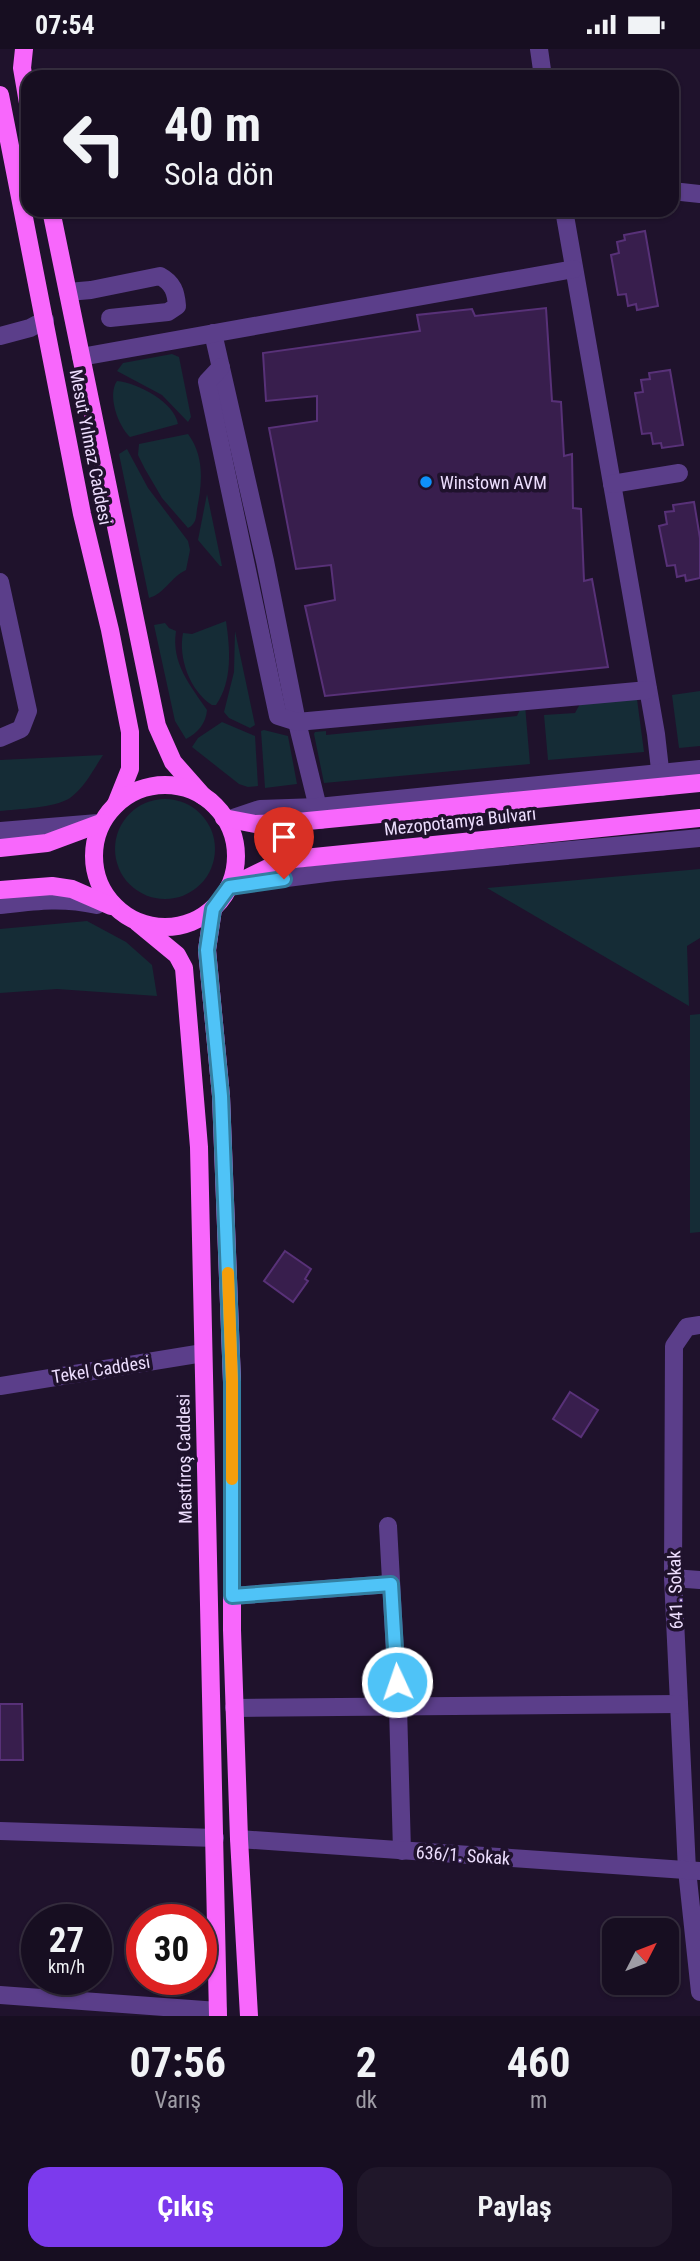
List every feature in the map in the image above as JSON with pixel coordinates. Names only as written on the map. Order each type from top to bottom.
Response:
[{"type":"main road","points":[[22,70],[24,49]]},
{"type":"main road","name":"Mesut Yılmaz Caddesi","points":[[0,95],[21,200]]},
{"type":"main road","name":"Mesut Yılmaz Caddesi","points":[[24,217],[82,514],[110,630],[130,732],[130,769],[116,804]]},
{"type":"main road","name":"Mesut Yılmaz Caddesi","points":[[52,217],[157,726],[173,762],[203,796]]},
{"type":"main road","name":"Mezopotamya Bulvarı","points":[[227,818],[255,824],[319,814],[661,780],[700,783]]},
{"type":"main road","points":[[0,890],[52,886],[72,888],[117,909],[137,922],[156,927],[177,927],[196,921],[213,909],[231,886],[236,852],[227,818],[203,796],[181,787],[158,785],[135,791],[116,804],[101,823],[94,845],[94,869],[102,891],[117,909]]},
{"type":"main road","name":"Mezopotamya Bulvarı","points":[[231,886],[294,859],[700,818]]},
{"type":"main road","points":[[0,848],[47,843],[101,823]]},
{"type":"main road","points":[[213,909],[207,950],[222,1109],[232,1382],[234,1708],[249,2016]]},
{"type":"main road","name":"Mastfıroş Caddesi","points":[[137,922],[177,955],[184,968],[199,1147],[218,2014]]},
{"type":"street","points":[[539,49],[542,70]]},
{"type":"street","points":[[679,192],[700,194]]},
{"type":"street","points":[[565,217],[648,689],[661,780],[700,769]]},
{"type":"street","points":[[81,356],[574,269]]},
{"type":"street","points":[[68,292],[92,290],[160,276],[168,280],[176,291],[177,306],[168,312],[110,318]]},
{"type":"street","points":[[0,336],[30,328],[45,320]]},
{"type":"street","points":[[214,333],[221,367],[207,382],[278,716],[297,722],[648,689]]},
{"type":"street","points":[[612,484],[679,473]]},
{"type":"street","points":[[0,582],[28,711],[22,729],[8,737],[0,738]]},
{"type":"street","points":[[297,722],[319,814]]},
{"type":"street","points":[[0,831],[101,823]]},
{"type":"street","points":[[231,886],[334,872],[700,838]]},
{"type":"street","points":[[0,905],[72,899],[117,909]]},
{"type":"street","name":"641. Sokak","points":[[700,1325],[687,1327],[674,1346],[673,1578],[679,1704],[700,1992]]},
{"type":"street","name":"Tekel Caddesi","points":[[0,1386],[202,1353]]},
{"type":"street","points":[[388,1526],[398,1707],[402,1851]]},
{"type":"street","points":[[673,1578],[700,1580]]},
{"type":"street","points":[[232,1596],[391,1584]]},
{"type":"street","points":[[234,1708],[679,1704]]},
{"type":"street","points":[[0,1831],[215,1838]]},
{"type":"street","name":"636/1. Sokak","points":[[239,1839],[693,1871]]},
{"type":"street","points":[[0,1995],[218,2014]]},
{"type":"shaded area","points":[[172,354],[179,357],[191,417],[188,422],[162,395],[117,371],[123,363]]},
{"type":"shaded area","points":[[117,381],[135,385],[154,395],[170,408],[178,424],[130,437],[115,410],[113,394]]},
{"type":"shaded area","points":[[188,434],[200,461],[201,480],[196,518],[188,528],[162,498],[138,455],[139,444]]},
{"type":"shaded area","points":[[127,449],[148,488],[188,541],[190,550],[186,570],[149,598],[119,454]]},
{"type":"shaded area","points":[[207,494],[222,566],[198,540]]},
{"type":"shaded area","points":[[226,621],[228,675],[221,696],[216,705],[212,705],[197,691],[187,673],[182,653],[183,633],[192,634]]},
{"type":"shaded area","points":[[165,623],[176,631],[175,643],[179,663],[207,710],[201,727],[186,739],[175,721],[154,625]]},
{"type":"shaded area","points":[[235,631],[255,725],[250,728],[229,718],[224,712],[234,672]]},
{"type":"shaded area","points":[[700,691],[700,746],[679,748],[672,695]]},
{"type":"shaded area","points":[[637,699],[644,752],[548,760],[544,715],[575,713],[581,702]]},
{"type":"shaded area","points":[[522,705],[525,705],[530,764],[324,783],[315,732],[326,731],[326,735],[517,716]]},
{"type":"shaded area","points":[[222,722],[255,736],[258,786],[239,784],[192,747],[198,738]]},
{"type":"shaded area","points":[[261,731],[288,736],[297,784],[265,788]]},
{"type":"shaded area","points":[[103,755],[84,784],[70,798],[46,806],[0,811],[0,760]]},
{"type":"shaded area","points":[[165,799],[184,803],[200,814],[211,830],[215,849],[211,868],[200,884],[184,895],[165,899],[146,895],[130,884],[119,868],[115,849],[119,830],[130,814],[146,803]]},
{"type":"shaded area","points":[[700,869],[700,938],[687,946],[689,1006],[487,888]]},
{"type":"shaded area","points":[[87,921],[126,942],[152,965],[157,996],[57,989],[0,993],[0,929]]},
{"type":"shaded area","points":[[700,1014],[700,1232],[690,1233],[690,1015]]},
{"type":"building","points":[[645,231],[658,306],[637,310],[636,304],[628,306],[626,294],[618,295],[611,255],[619,253],[617,242],[625,240],[624,235]]},
{"type":"building","name":"Winstown AVM","points":[[546,308],[552,401],[561,402],[564,456],[572,454],[573,508],[581,509],[584,581],[592,579],[608,667],[325,696],[305,606],[335,600],[331,565],[296,569],[269,428],[317,421],[317,396],[266,401],[263,353],[420,331],[417,315],[472,309],[475,316]]},
{"type":"building","points":[[670,370],[683,445],[662,448],[661,443],[653,444],[651,433],[642,434],[635,393],[643,392],[641,380],[650,379],[649,373]]},
{"type":"building","points":[[694,502],[700,538],[700,578],[686,581],[685,575],[677,577],[675,565],[667,566],[659,526],[667,524],[665,512],[674,511],[673,505]]},
{"type":"building","points":[[285,1251],[311,1269],[305,1279],[308,1281],[293,1302],[264,1281]]},
{"type":"building","points":[[570,1392],[598,1410],[581,1437],[553,1419]]},
{"type":"building","points":[[0,1704],[22,1704],[23,1760],[0,1760]]},
{"type":"slow traffic","points":[[228,1273],[232,1479]]},
{"type":"place","name":"Winstown AVM","points":[[426,482]]},
{"type":"route","points":[[284,879],[229,887],[213,909],[207,950],[221,1096],[232,1382],[232,1596],[391,1584],[397,1682]]}]
